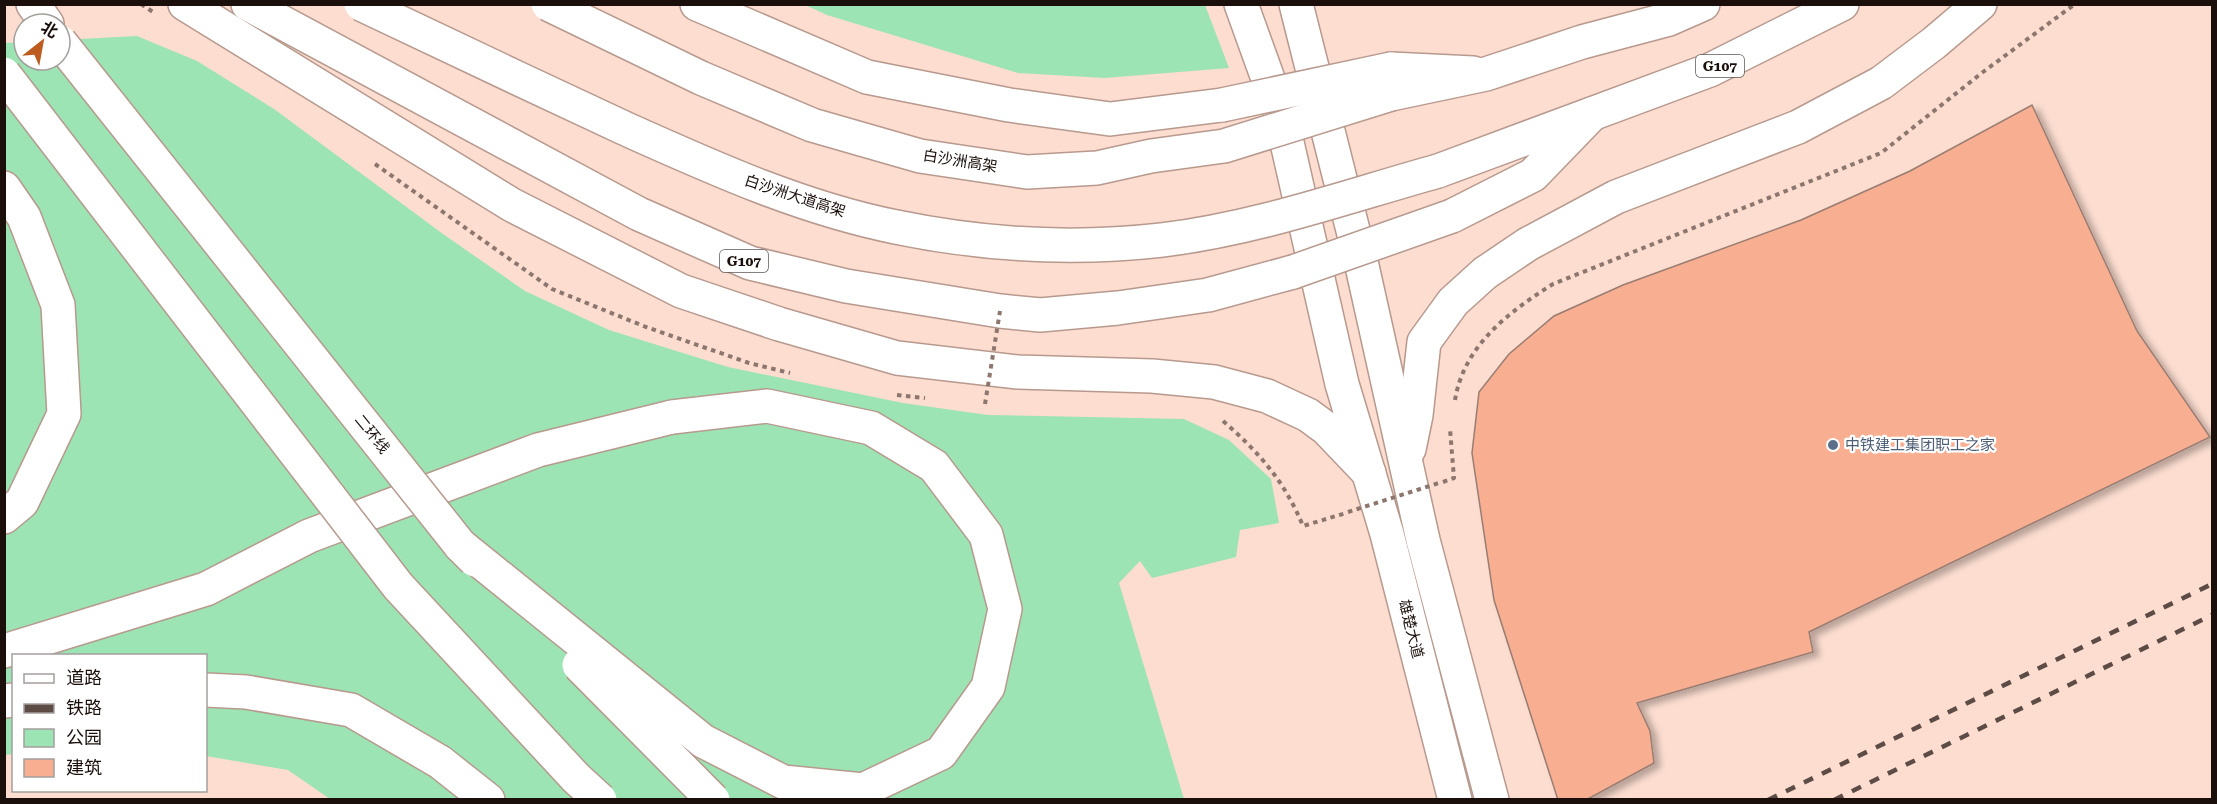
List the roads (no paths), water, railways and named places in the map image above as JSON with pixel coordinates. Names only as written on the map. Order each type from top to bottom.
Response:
[{"type":"main road","points":[[185,4],[512,205],[681,291],[778,324],[897,358],[1018,372],[1152,376],[1214,382],[1267,396],[1308,415],[1327,429],[1367,466]]},
{"type":"main road","name":"G107","points":[[248,4],[639,214],[750,263],[846,286],[1000,311],[1040,315],[1118,308],[1208,295],[1293,272],[1452,216],[1533,175],[1592,114],[1710,70],[1842,4]]},
{"type":"main road","name":"白沙洲大道高架","points":[[361,4],[711,167],[815,205],[896,227],[1000,242],[1096,245],[1165,240],[1263,220],[1438,171],[1592,114]]},
{"type":"main road","name":"白沙洲高架","points":[[548,4],[701,78],[812,125],[920,156],[1027,172],[1097,168],[1151,156],[1224,146],[1391,82]]},
{"type":"main road","points":[[697,4],[867,77],[1009,105],[1110,119],[1391,82],[1486,74],[1582,42],[1669,19],[1702,4]]},
{"type":"main road","name":"雄楚大道","points":[[1241,4],[1280,112],[1337,362],[1367,466],[1455,800]]},
{"type":"main road","points":[[1296,4],[1362,266],[1423,540],[1492,800]]},
{"type":"main road","points":[[1407,463],[1416,415],[1424,342],[1453,302],[1485,273],[1528,244],[1616,197],[1798,127],[1871,88],[1934,44],[1980,4]]},
{"type":"main road","name":"二环线","points":[[72,57],[460,545],[713,800]]},
{"type":"main road","points":[[4,74],[398,586],[576,778],[600,800]]},
{"type":"main road","points":[[4,188],[24,217],[58,304],[64,414],[22,502],[4,517]]},
{"type":"main road","points":[[4,651],[206,589],[309,536],[538,450],[672,417],[766,406],[871,428],[934,466],[986,535],[1005,609],[988,687],[941,753],[863,790],[783,782],[703,741],[460,545]]},
{"type":"main road","points":[[207,690],[246,692],[351,710],[440,762],[488,800]]},
{"type":"railway","points":[[1768,800],[2212,584]]},
{"type":"railway","points":[[1834,800],[2212,615]]},
{"type":"place","name":"中铁建工集团职工之家","points":[[1833,445]]}]
